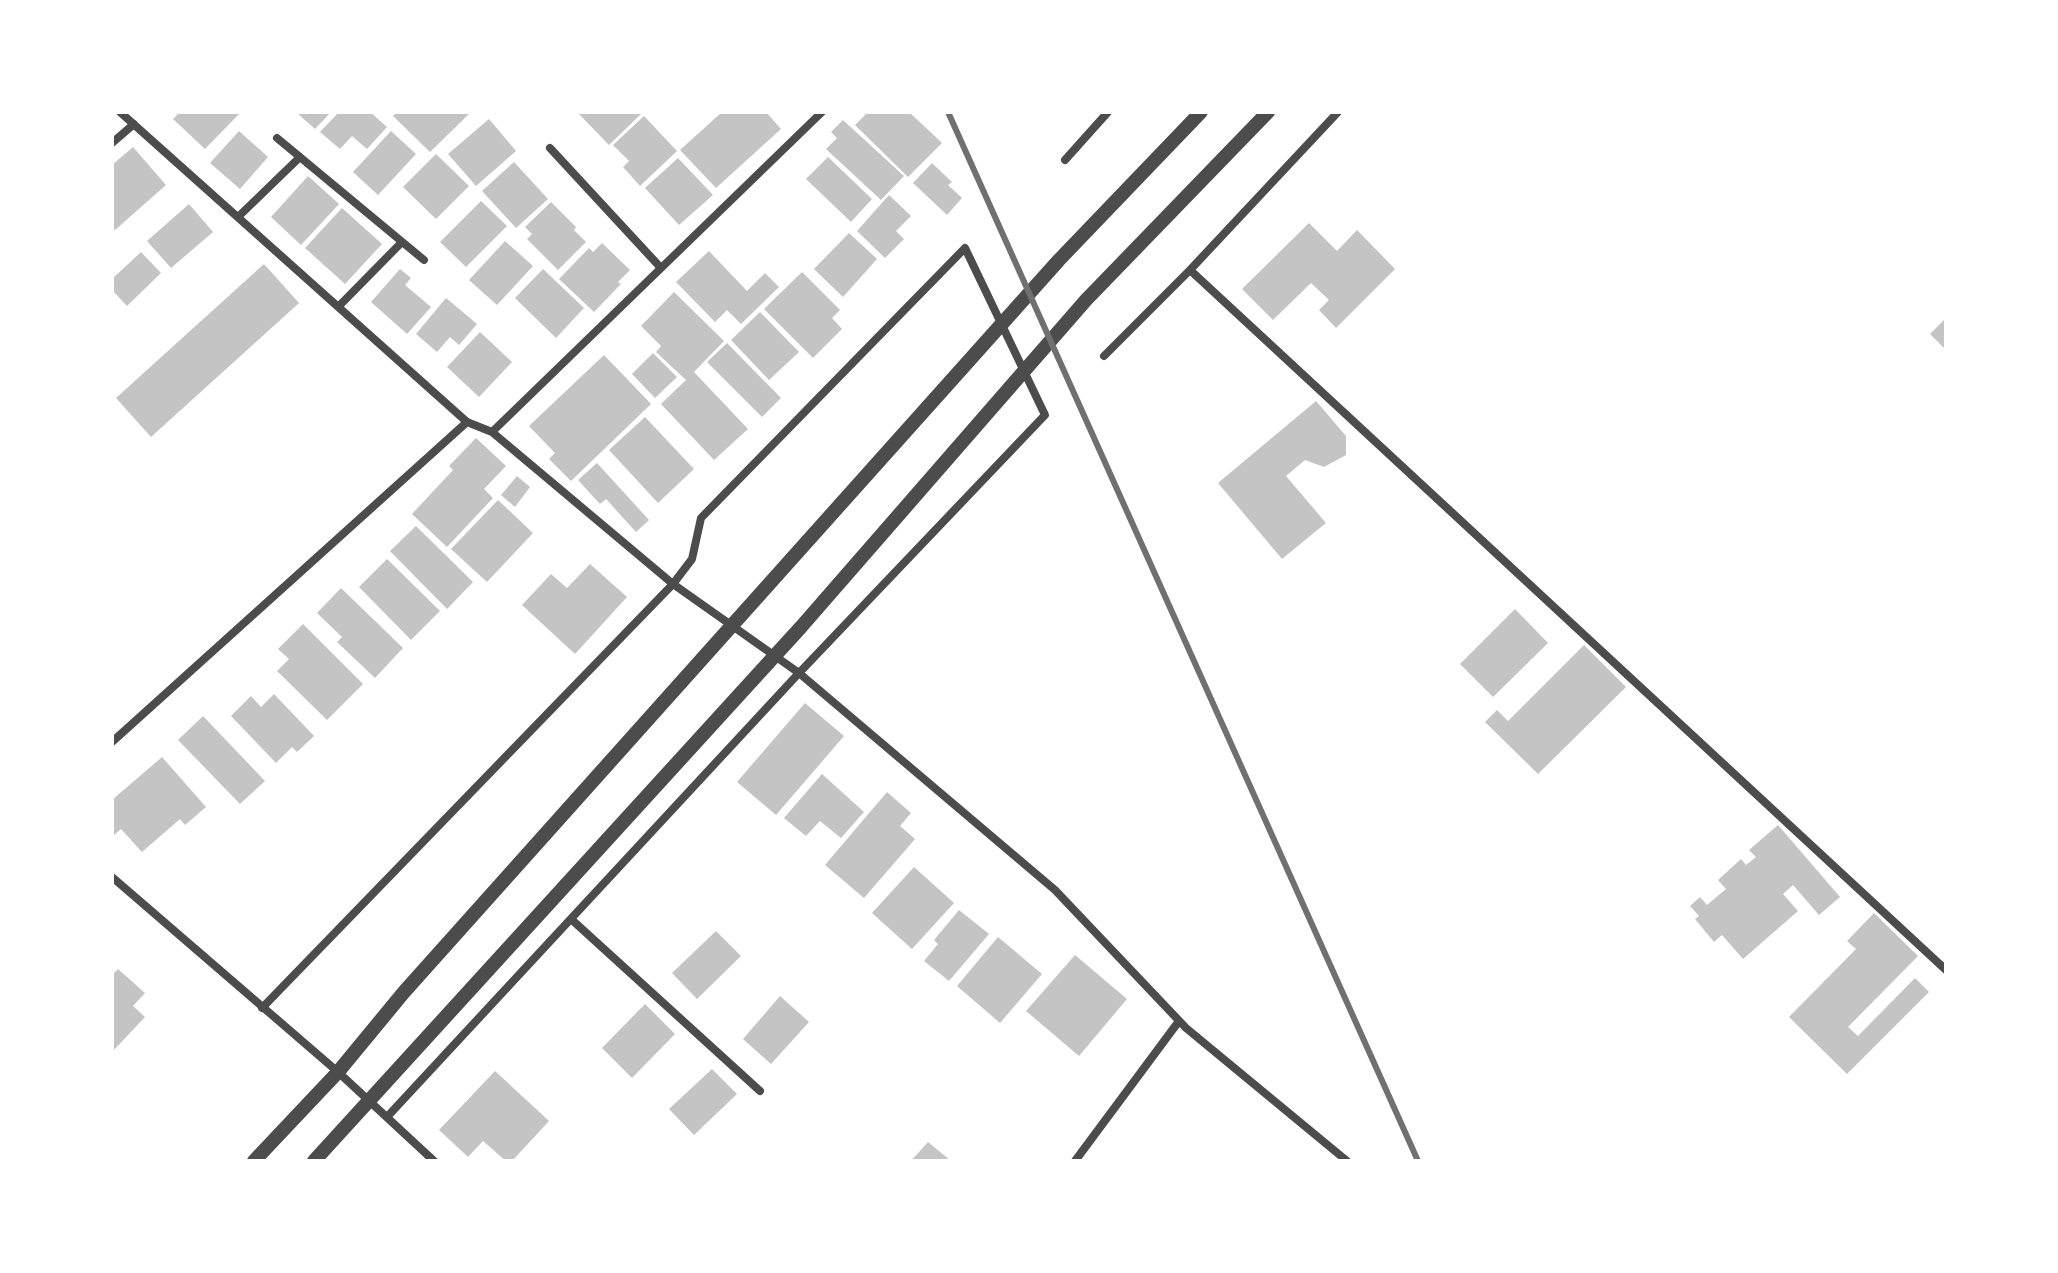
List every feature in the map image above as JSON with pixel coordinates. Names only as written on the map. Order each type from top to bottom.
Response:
[{"type":"street","points":[[120,112],[467,422],[492,432],[673,584],[799,673],[1055,890],[1179,1021],[1347,1161]]},
{"type":"street","points":[[492,432],[822,112]]},
{"type":"street","points":[[1065,160],[1108,112]]},
{"type":"street","points":[[254,1161],[338,1072],[404,992],[1059,260],[1201,112]]},
{"type":"street","points":[[314,1161],[801,627],[1086,300],[1268,112]]},
{"type":"street","points":[[1104,356],[1190,270],[1338,112]]},
{"type":"street","points":[[112,143],[134,124]]},
{"type":"street","points":[[277,138],[424,260]]},
{"type":"street","points":[[550,148],[661,268]]},
{"type":"street","points":[[238,217],[300,157]]},
{"type":"street","points":[[338,307],[402,242]]},
{"type":"street","points":[[262,1008],[673,584],[692,559],[701,518],[965,248],[1045,415],[799,673],[387,1117]]},
{"type":"street","points":[[1190,270],[1946,970]]},
{"type":"street","points":[[112,742],[467,422]]},
{"type":"street","points":[[112,877],[371,1101],[434,1161]]},
{"type":"street","points":[[571,919],[760,1091]]},
{"type":"street","points":[[1075,1161],[1179,1021]]},
{"type":"building","points":[[180,112],[241,112],[205,149],[173,119]]},
{"type":"building","points":[[296,112],[331,112],[315,129]]},
{"type":"building","points":[[339,112],[370,112],[387,127],[367,149],[352,136],[340,149],[320,132]]},
{"type":"building","points":[[397,112],[471,112],[430,152],[393,116]]},
{"type":"building","points":[[577,112],[640,112],[641,114],[609,145]]},
{"type":"building","points":[[722,112],[766,112],[781,129],[716,188],[680,150]]},
{"type":"building","points":[[868,112],[909,112],[942,143],[908,177],[855,125]]},
{"type":"building","points":[[644,116],[677,151],[640,186],[623,167],[629,161],[613,145]]},
{"type":"building","points":[[489,119],[516,151],[476,186],[448,154]]},
{"type":"building","points":[[843,120],[904,176],[881,200],[826,149],[837,138],[831,132]]},
{"type":"building","points":[[239,131],[268,157],[240,189],[210,163]]},
{"type":"building","points":[[391,131],[416,154],[378,195],[353,172]]},
{"type":"building","points":[[133,147],[166,185],[115,230],[112,227],[112,165]]},
{"type":"building","points":[[436,154],[469,186],[436,219],[403,187]]},
{"type":"building","points":[[828,157],[872,199],[851,222],[806,179]]},
{"type":"building","points":[[678,158],[713,195],[679,225],[645,188]]},
{"type":"building","points":[[514,162],[548,199],[516,228],[482,191]]},
{"type":"building","points":[[932,163],[952,182],[948,185],[962,198],[947,215],[913,183]]},
{"type":"building","points":[[308,176],[339,204],[301,245],[271,217]]},
{"type":"building","points":[[889,195],[911,216],[896,231],[904,239],[885,258],[857,231]]},
{"type":"building","points":[[481,201],[507,226],[466,267],[440,242]]},
{"type":"building","points":[[551,202],[586,242],[558,270],[527,239],[532,234],[525,227]]},
{"type":"building","points":[[189,204],[213,232],[171,268],[147,241]]},
{"type":"building","points":[[342,208],[382,244],[345,284],[305,248]]},
{"type":"building","points":[[1309,223],[1337,251],[1357,230],[1395,269],[1336,328],[1319,310],[1329,300],[1311,283],[1273,320],[1242,289]]},
{"type":"building","points":[[849,233],[877,259],[843,297],[814,269]]},
{"type":"building","points":[[505,241],[533,266],[497,305],[469,280]]},
{"type":"building","points":[[602,243],[630,270],[594,312],[559,279],[589,248],[593,252]]},
{"type":"building","points":[[709,251],[747,291],[765,273],[779,287],[741,324],[727,310],[715,322],[676,282]]},
{"type":"building","points":[[141,252],[161,273],[127,306],[112,290],[112,279]]},
{"type":"building","points":[[264,264],[299,303],[151,437],[116,398]]},
{"type":"building","points":[[400,269],[411,278],[405,285],[431,307],[407,334],[371,302]]},
{"type":"building","points":[[543,269],[584,308],[556,338],[515,298]]},
{"type":"building","points":[[802,272],[840,310],[832,318],[842,329],[813,358],[764,309]]},
{"type":"building","points":[[674,292],[724,341],[694,372],[748,429],[714,460],[661,404],[686,380],[656,352],[661,346],[641,326]]},
{"type":"building","points":[[446,298],[477,324],[459,345],[450,337],[437,352],[416,334]]},
{"type":"building","points":[[760,312],[799,352],[769,380],[731,340]]},
{"type":"building","points":[[1946,318],[1946,350],[1930,334]]},
{"type":"building","points":[[480,332],[512,362],[479,397],[447,367]]},
{"type":"building","points":[[727,343],[781,398],[762,417],[707,362]]},
{"type":"building","points":[[653,353],[677,377],[655,398],[632,374]]},
{"type":"building","points":[[604,355],[651,404],[571,481],[549,459],[555,453],[529,426]]},
{"type":"building","points":[[1316,401],[1346,436],[1346,455],[1324,467],[1305,460],[1286,476],[1326,523],[1282,559],[1218,483]]},
{"type":"building","points":[[645,417],[694,469],[658,503],[609,450]]},
{"type":"building","points":[[476,438],[506,466],[484,489],[493,498],[447,547],[412,514],[453,470],[449,466]]},
{"type":"building","points":[[597,463],[649,520],[636,532],[606,499],[600,504],[578,480]]},
{"type":"building","points":[[517,476],[530,487],[515,507],[501,495]]},
{"type":"building","points":[[498,500],[533,533],[487,582],[451,549]]},
{"type":"building","points":[[416,526],[473,582],[447,609],[390,551]]},
{"type":"building","points":[[387,559],[440,611],[411,640],[359,587]]},
{"type":"building","points":[[590,564],[627,597],[575,654],[522,605],[551,574],[567,588]]},
{"type":"building","points":[[341,588],[403,648],[375,678],[337,642],[342,637],[317,613]]},
{"type":"building","points":[[1515,609],[1548,643],[1493,697],[1460,664]]},
{"type":"building","points":[[303,624],[363,684],[327,720],[277,671],[289,659],[278,649]]},
{"type":"building","points":[[1584,645],[1626,687],[1538,774],[1485,722],[1497,710],[1508,721]]},
{"type":"building","points":[[274,694],[314,736],[297,752],[292,747],[276,763],[231,716],[251,696],[261,707]]},
{"type":"building","points":[[805,703],[844,736],[776,815],[737,782]]},
{"type":"building","points":[[203,716],[265,781],[240,804],[178,740]]},
{"type":"building","points":[[162,757],[206,807],[185,825],[180,819],[142,852],[121,829],[112,837],[112,800]]},
{"type":"building","points":[[822,774],[864,812],[841,838],[820,821],[806,836],[784,818]]},
{"type":"building","points":[[887,792],[911,813],[900,826],[915,839],[864,898],[825,865]]},
{"type":"building","points":[[1778,825],[1840,897],[1819,915],[1793,885],[1783,894],[1798,911],[1743,959],[1722,935],[1714,942],[1695,919],[1699,916],[1690,906],[1700,897],[1707,905],[1726,889],[1718,880],[1741,859],[1746,865],[1756,857],[1749,850]]},
{"type":"building","points":[[914,867],[954,903],[912,949],[872,913]]},
{"type":"building","points":[[959,910],[989,934],[949,981],[924,961],[938,944],[934,940]]},
{"type":"building","points":[[1874,913],[1918,956],[1848,1027],[1858,1036],[1915,978],[1929,992],[1847,1074],[1789,1017],[1856,949],[1847,941]]},
{"type":"building","points":[[716,931],[741,956],[697,999],[672,973]]},
{"type":"building","points":[[998,937],[1042,974],[1000,1023],[957,986]]},
{"type":"building","points":[[1075,955],[1127,999],[1079,1056],[1026,1011]]},
{"type":"building","points":[[118,969],[145,993],[133,1006],[145,1017],[112,1052],[112,975]]},
{"type":"building","points":[[780,996],[809,1022],[771,1064],[743,1039]]},
{"type":"building","points":[[645,1004],[675,1034],[632,1078],[602,1048]]},
{"type":"building","points":[[712,1069],[737,1094],[694,1135],[669,1109]]},
{"type":"building","points":[[495,1071],[549,1121],[512,1161],[506,1161],[483,1141],[468,1157],[439,1130]]},
{"type":"building","points":[[928,1142],[951,1161],[911,1161]]},
{"type":"railway","points":[[948,112],[1418,1161]]}]
